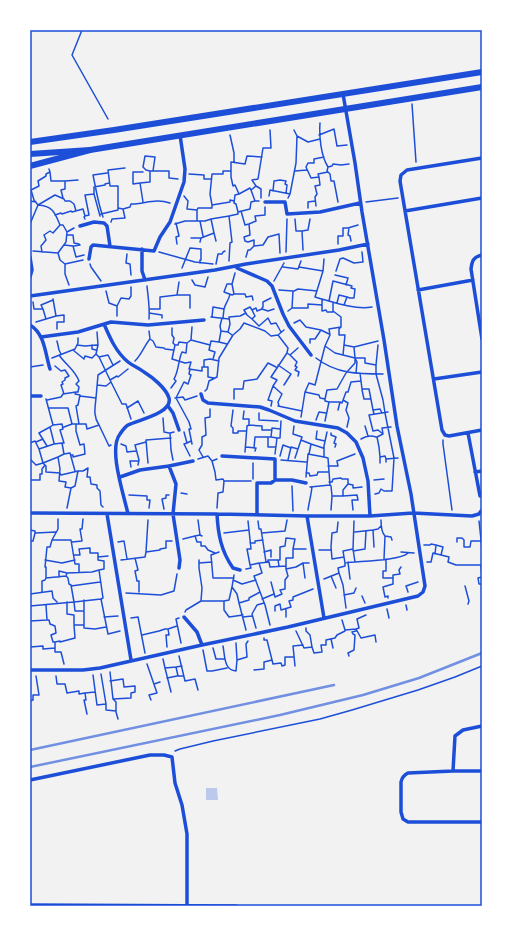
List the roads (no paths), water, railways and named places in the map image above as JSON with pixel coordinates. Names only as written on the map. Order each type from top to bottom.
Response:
[{"type":"main road","points":[[30,142],[482,72]]},
{"type":"main road","points":[[30,166],[90,150],[482,87]]},
{"type":"main road","points":[[30,154],[90,150]]},
{"type":"street","points":[[30,670],[100,668],[222,640],[295,626],[347,612],[418,596],[423,592],[425,586],[419,544],[394,412],[384,340],[343,94]]},
{"type":"street","points":[[89,259],[93,245],[154,251],[160,237],[170,222],[185,176],[180,135]]},
{"type":"street","points":[[482,158],[407,170],[401,175],[400,181],[442,430],[445,435],[449,436],[482,430]]},
{"type":"street","points":[[405,211],[482,198]]},
{"type":"street","points":[[265,202],[286,202],[287,214],[320,212],[360,203]]},
{"type":"street","points":[[80,226],[87,223],[104,224],[110,246]]},
{"type":"street","points":[[32,296],[236,267],[246,264],[339,250],[368,244]]},
{"type":"street","points":[[142,249],[142,271],[145,280]]},
{"type":"street","points":[[482,256],[474,258],[471,269],[480,313],[482,339]]},
{"type":"street","points":[[30,257],[32,270],[30,277]]},
{"type":"street","points":[[236,267],[267,281],[277,296],[282,312],[289,326],[311,355]]},
{"type":"street","points":[[418,290],[473,280]]},
{"type":"street","points":[[41,337],[78,332],[112,322],[148,325],[204,320]]},
{"type":"street","points":[[104,324],[114,346],[132,364],[145,372],[169,398],[168,406],[161,412],[127,426],[118,435],[115,446],[116,459],[128,514]]},
{"type":"street","points":[[30,325],[35,328],[41,337],[49,367]]},
{"type":"street","points":[[434,379],[482,372]]},
{"type":"street","points":[[201,394],[205,402],[244,407],[260,407],[295,421],[338,428],[346,432],[356,442],[360,451],[368,481],[370,516]]},
{"type":"street","points":[[30,396],[41,396]]},
{"type":"street","points":[[168,406],[173,413],[179,430]]},
{"type":"street","points":[[468,433],[480,496]]},
{"type":"street","points":[[222,456],[275,459],[275,480]]},
{"type":"street","points":[[120,477],[140,470],[174,466],[193,461]]},
{"type":"street","points":[[169,466],[176,484],[173,514],[180,560],[179,568]]},
{"type":"street","points":[[475,472],[482,471]]},
{"type":"street","points":[[257,515],[257,483],[271,483],[275,480],[292,480],[306,483]]},
{"type":"street","points":[[30,513],[370,516],[413,513],[472,516],[480,513]]},
{"type":"street","points":[[107,514],[131,660]]},
{"type":"street","points":[[217,514],[218,534],[222,551],[231,565],[235,569],[240,570]]},
{"type":"street","points":[[307,516],[324,618]]},
{"type":"street","points":[[184,617],[197,632],[202,645]]},
{"type":"street","points":[[453,771],[455,736],[463,730],[482,726]]},
{"type":"street","points":[[30,780],[150,755],[164,755],[172,757],[187,834],[187,906]]},
{"type":"street","points":[[482,772],[453,771],[408,773],[402,777],[401,782],[401,812],[403,819],[408,822],[482,822]]},
{"type":"street","points":[[30,905],[236,906]]},
{"type":"railway","points":[[30,767],[280,715],[363,695],[419,678],[482,653]]},
{"type":"railway","points":[[30,750],[334,685]]}]
